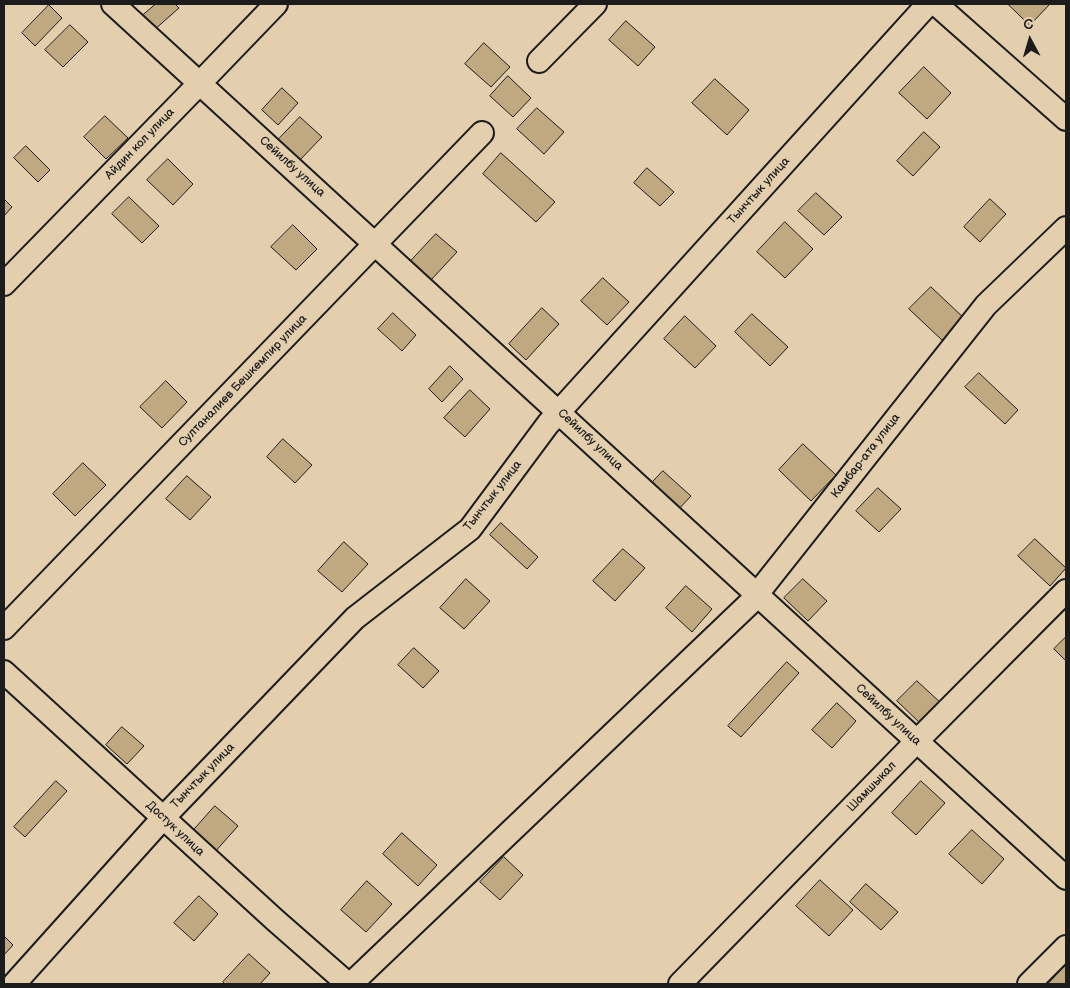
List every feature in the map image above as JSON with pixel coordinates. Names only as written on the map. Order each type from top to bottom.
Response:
[{"type":"street","name":"Сейилбу улица","points":[[113,4],[376,243],[1066,878]]},
{"type":"street","name":"Айдин кол улица","points":[[4,284],[276,4]]},
{"type":"street","points":[[538,61],[595,4]]},
{"type":"street","name":"Тынчтык улица","points":[[14,984],[163,818],[355,618],[470,529],[559,412],[928,4]]},
{"type":"street","points":[[936,4],[1066,119]]},
{"type":"street","name":"Султаналиев Бешкемпир улица","points":[[4,628],[482,133]]},
{"type":"street","name":"Камбар-ата улица","points":[[349,984],[750,603],[986,305],[1066,228]]},
{"type":"street","name":"Шамшыкал","points":[[680,984],[917,741],[1066,592]]},
{"type":"street","name":"Достук улица","points":[[4,672],[275,920],[349,984]]},
{"type":"street","points":[[1029,984],[1066,947]]},
{"type":"building","points":[[156,4],[175,4],[179,8],[154,30],[142,16]]},
{"type":"building","points":[[1008,4],[1050,4],[1030,25]]},
{"type":"building","points":[[49,5],[62,18],[35,46],[22,33]]},
{"type":"building","points":[[626,21],[655,47],[638,66],[609,40]]},
{"type":"building","points":[[70,25],[88,42],[63,67],[45,50]]},
{"type":"building","points":[[484,43],[510,67],[491,87],[465,64]]},
{"type":"building","points":[[924,67],[951,93],[927,119],[899,93]]},
{"type":"building","points":[[508,76],[531,98],[513,117],[490,96]]},
{"type":"building","points":[[715,79],[749,110],[727,135],[692,103]]},
{"type":"building","points":[[282,88],[298,103],[278,125],[262,110]]},
{"type":"building","points":[[537,108],[564,132],[544,154],[517,129]]},
{"type":"building","points":[[105,116],[128,138],[106,159],[84,137]]},
{"type":"building","points":[[300,117],[322,137],[299,161],[277,141]]},
{"type":"building","points":[[924,132],[940,147],[913,176],[897,161]]},
{"type":"building","points":[[26,146],[50,170],[38,182],[14,158]]},
{"type":"building","points":[[501,153],[555,202],[536,222],[483,174]]},
{"type":"building","points":[[168,159],[193,184],[173,205],[147,180]]},
{"type":"building","points":[[647,168],[674,192],[660,206],[634,183]]},
{"type":"building","points":[[816,193],[842,217],[824,235],[798,211]]},
{"type":"building","points":[[129,197],[159,226],[142,243],[112,214]]},
{"type":"building","points":[[4,199],[12,207],[4,216]]},
{"type":"building","points":[[990,199],[1006,214],[980,242],[964,227]]},
{"type":"building","points":[[785,222],[813,249],[785,278],[757,252]]},
{"type":"building","points":[[293,225],[317,249],[296,270],[271,247]]},
{"type":"building","points":[[436,234],[457,252],[430,281],[410,262]]},
{"type":"building","points":[[603,278],[629,302],[607,325],[581,301]]},
{"type":"building","points":[[931,287],[965,319],[943,341],[909,309]]},
{"type":"building","points":[[542,308],[559,324],[526,360],[509,344]]},
{"type":"building","points":[[393,313],[416,335],[402,351],[378,329]]},
{"type":"building","points":[[752,314],[788,347],[770,366],[735,332]]},
{"type":"building","points":[[685,316],[716,346],[695,368],[664,339]]},
{"type":"building","points":[[450,366],[463,379],[442,402],[429,389]]},
{"type":"building","points":[[979,373],[1018,410],[1005,424],[965,387]]},
{"type":"building","points":[[166,381],[187,402],[162,428],[140,407]]},
{"type":"building","points":[[470,390],[490,409],[465,437],[444,418]]},
{"type":"building","points":[[283,439],[312,465],[295,483],[267,457]]},
{"type":"building","points":[[803,444],[836,475],[811,501],[779,470]]},
{"type":"building","points":[[83,463],[106,485],[75,516],[53,494]]},
{"type":"building","points":[[663,471],[691,496],[676,512],[649,486]]},
{"type":"building","points":[[187,476],[211,497],[190,520],[166,499]]},
{"type":"building","points":[[878,488],[901,509],[879,532],[856,511]]},
{"type":"building","points":[[501,523],[538,557],[527,569],[490,535]]},
{"type":"building","points":[[1035,539],[1066,568],[1050,586],[1018,556]]},
{"type":"building","points":[[344,542],[368,564],[342,592],[318,571]]},
{"type":"building","points":[[623,549],[645,568],[615,601],[593,581]]},
{"type":"building","points":[[466,579],[490,601],[464,629],[440,608]]},
{"type":"building","points":[[803,579],[827,601],[808,621],[784,598]]},
{"type":"building","points":[[686,586],[712,609],[692,632],[666,608]]},
{"type":"building","points":[[1066,637],[1066,661],[1054,649]]},
{"type":"building","points":[[414,648],[439,671],[423,688],[398,665]]},
{"type":"building","points":[[787,662],[799,673],[741,737],[728,726]]},
{"type":"building","points":[[917,681],[942,704],[922,725],[897,701]]},
{"type":"building","points":[[837,703],[856,721],[832,748],[812,730]]},
{"type":"building","points":[[122,727],[144,746],[127,764],[106,745]]},
{"type":"building","points":[[56,781],[67,791],[25,837],[14,827]]},
{"type":"building","points":[[921,781],[945,803],[916,835],[892,813]]},
{"type":"building","points":[[215,806],[238,826],[214,853],[192,832]]},
{"type":"building","points":[[972,830],[1004,859],[982,884],[949,854]]},
{"type":"building","points":[[402,833],[437,865],[418,886],[383,854]]},
{"type":"building","points":[[504,857],[523,875],[500,900],[480,882]]},
{"type":"building","points":[[820,880],[853,910],[829,936],[796,906]]},
{"type":"building","points":[[367,881],[392,904],[366,932],[341,910]]},
{"type":"building","points":[[866,884],[898,912],[881,930],[850,902]]},
{"type":"building","points":[[199,896],[218,914],[194,941],[174,923]]},
{"type":"building","points":[[4,936],[13,945],[4,955]]},
{"type":"building","points":[[249,954],[270,973],[260,984],[225,984],[223,982]]},
{"type":"building","points":[[1066,965],[1066,984],[1048,984]]}]
